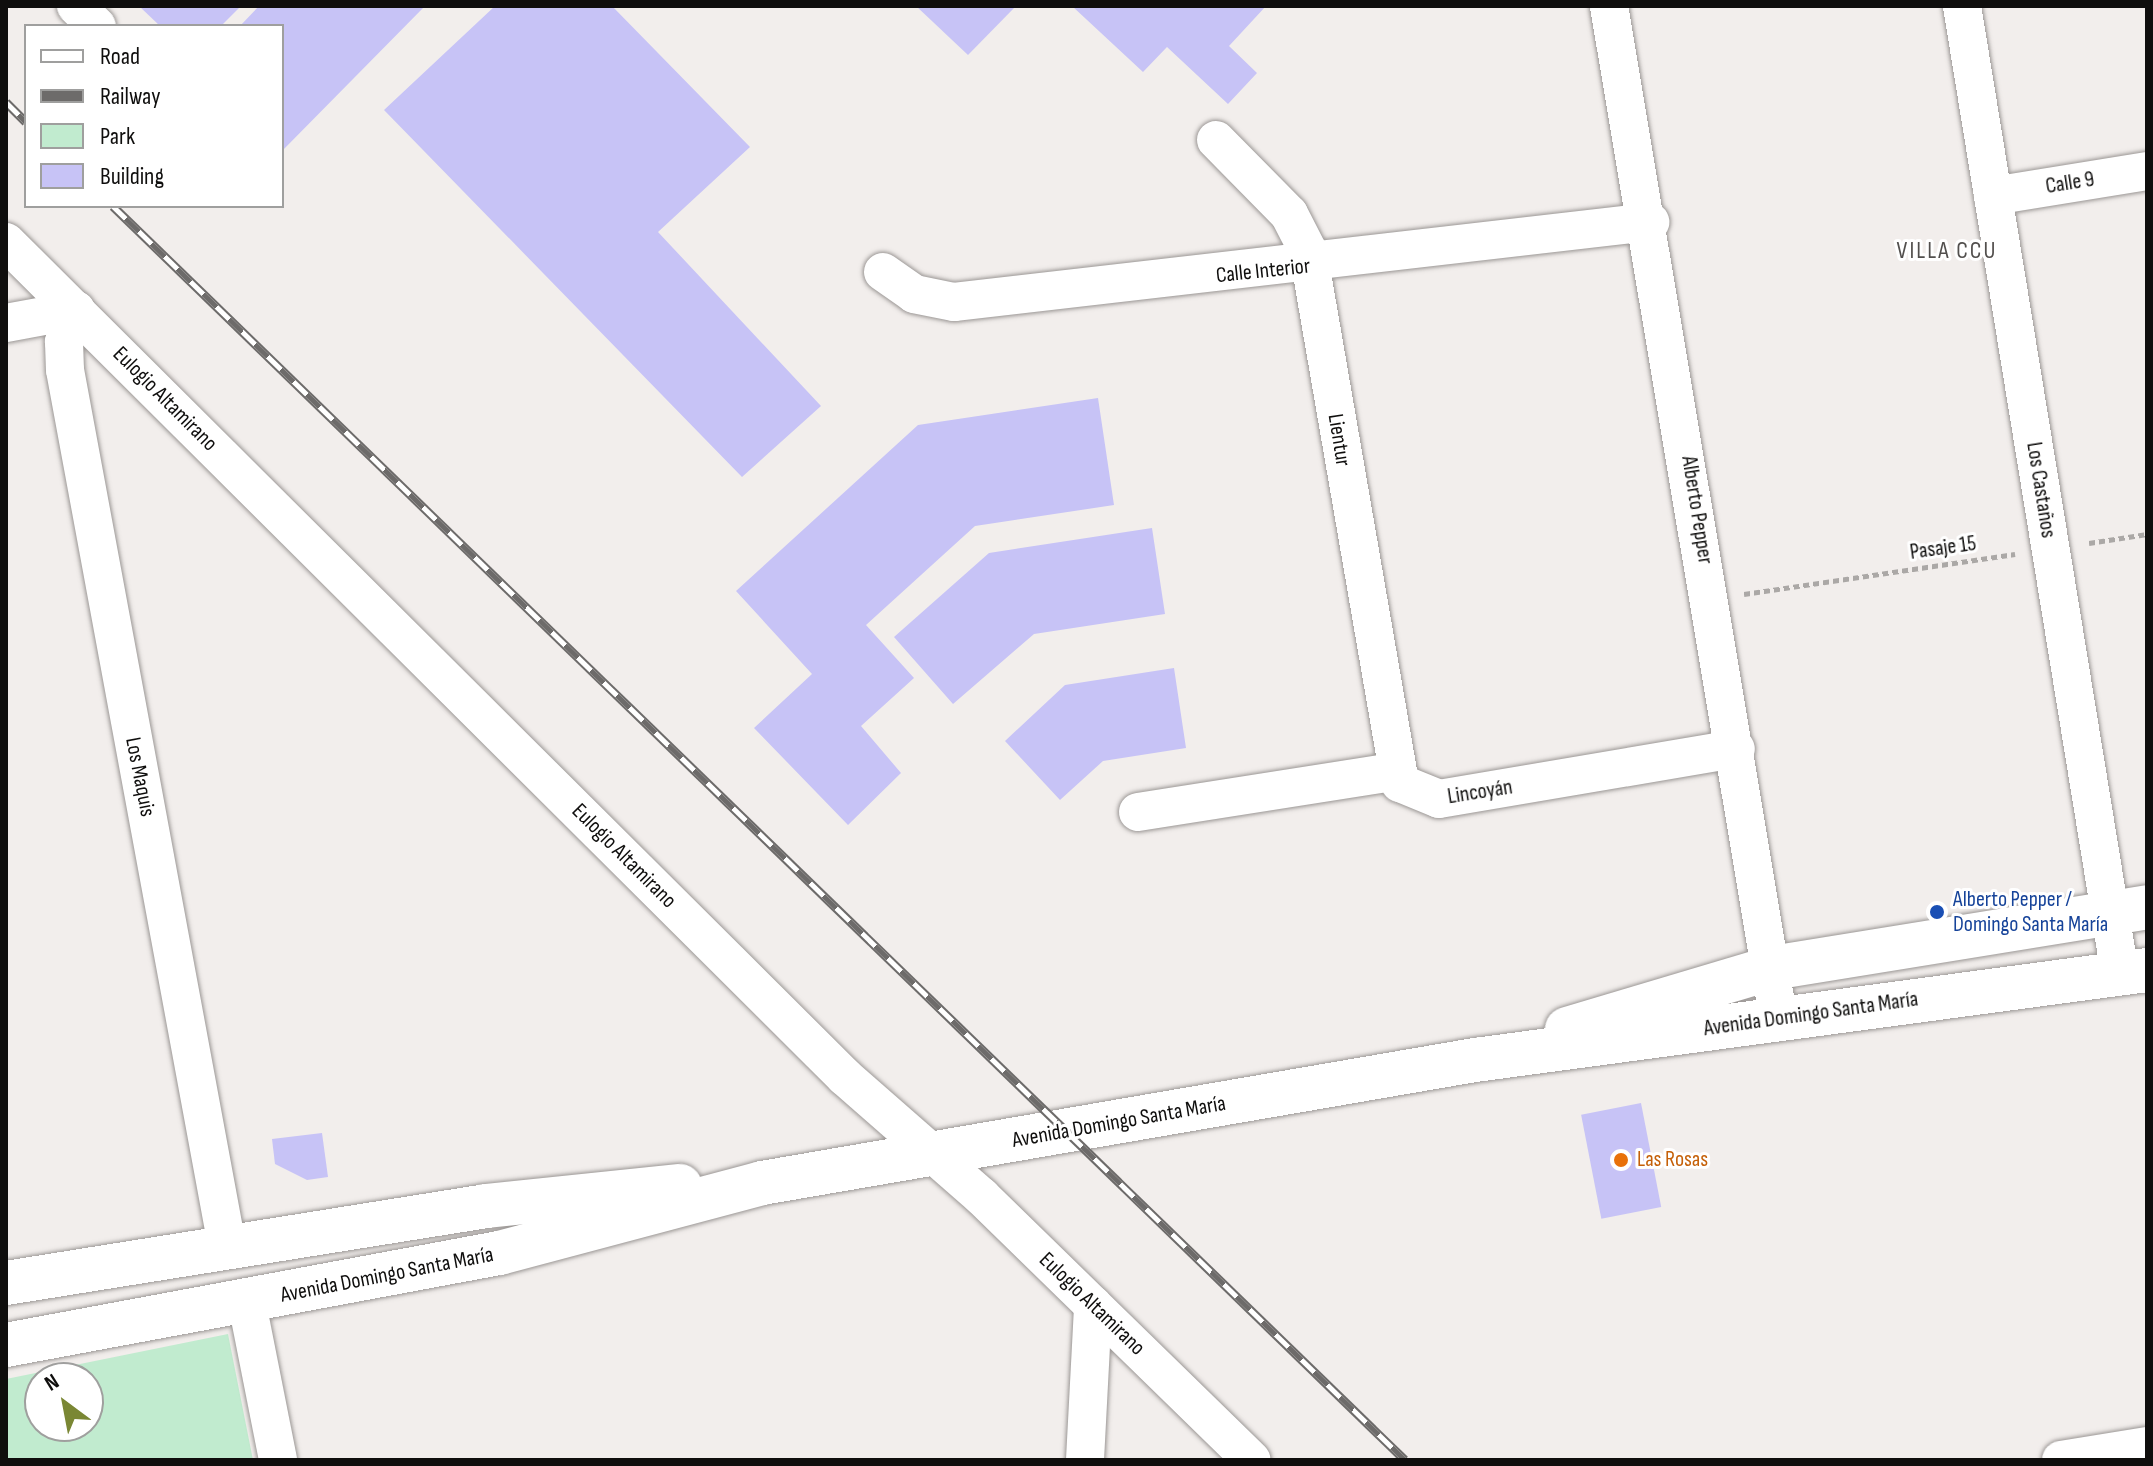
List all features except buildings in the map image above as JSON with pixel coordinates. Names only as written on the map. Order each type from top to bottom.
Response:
[{"type":"main road","name":"Avenida Domingo Santa María","points":[[1475,1060],[1772,968],[2128,910]]},
{"type":"main road","name":"Avenida Domingo Santa María","points":[[6,1283],[485,1206],[762,1183],[1475,1060],[1778,1016],[2133,972]]},
{"type":"main road","name":"Avenida Domingo Santa María","points":[[6,1345],[247,1303],[557,1240],[762,1183]]},
{"type":"street","points":[[76,6],[95,24]]},
{"type":"street","name":"Alberto Pepper","points":[[1609,6],[1650,222],[1778,1016]]},
{"type":"street","name":"Los Castaños","points":[[1962,6],[2050,549],[2128,910],[2133,972]]},
{"type":"street","name":"Lientur","points":[[1216,140],[1289,214],[1311,267],[1393,772]]},
{"type":"street","name":"Calle 9","points":[[1993,196],[2147,171]]},
{"type":"street","name":"Calle Interior","points":[[883,272],[914,294],[954,302],[1311,267],[1650,222]]},
{"type":"street","name":"Eulogio Altamirano","points":[[6,242],[932,1154],[1252,1460]]},
{"type":"street","points":[[6,323],[76,310]]},
{"type":"street","name":"Los Maquis","points":[[76,310],[64,342],[65,370],[227,1246]]},
{"type":"street","name":"Lincoyán","points":[[1393,772],[1410,792],[1439,799],[1736,749]]},
{"type":"street","points":[[1138,812],[1393,772]]},
{"type":"street","points":[[247,1303],[278,1460]]},
{"type":"street","points":[[1085,1460],[1093,1305]]},
{"type":"street","points":[[2061,1460],[2147,1446]]},
{"type":"path","name":"Pasaje 15","points":[[1743,594],[2147,534]]},
{"type":"green space","points":[[228,1334],[253,1460],[6,1460],[6,1379],[24,1375],[24,1442],[104,1442],[104,1362],[90,1362]]},
{"type":"railway","points":[[6,102],[24,120]]},
{"type":"railway","points":[[115,208],[1405,1460]]},
{"type":"place","name":"Alberto Pepper / Domingo Santa María","points":[[1937,912]]},
{"type":"place","name":"Las Rosas","points":[[1621,1160]]},
{"type":"district","name":"VILLA CCU","points":[[1947,251]]}]
